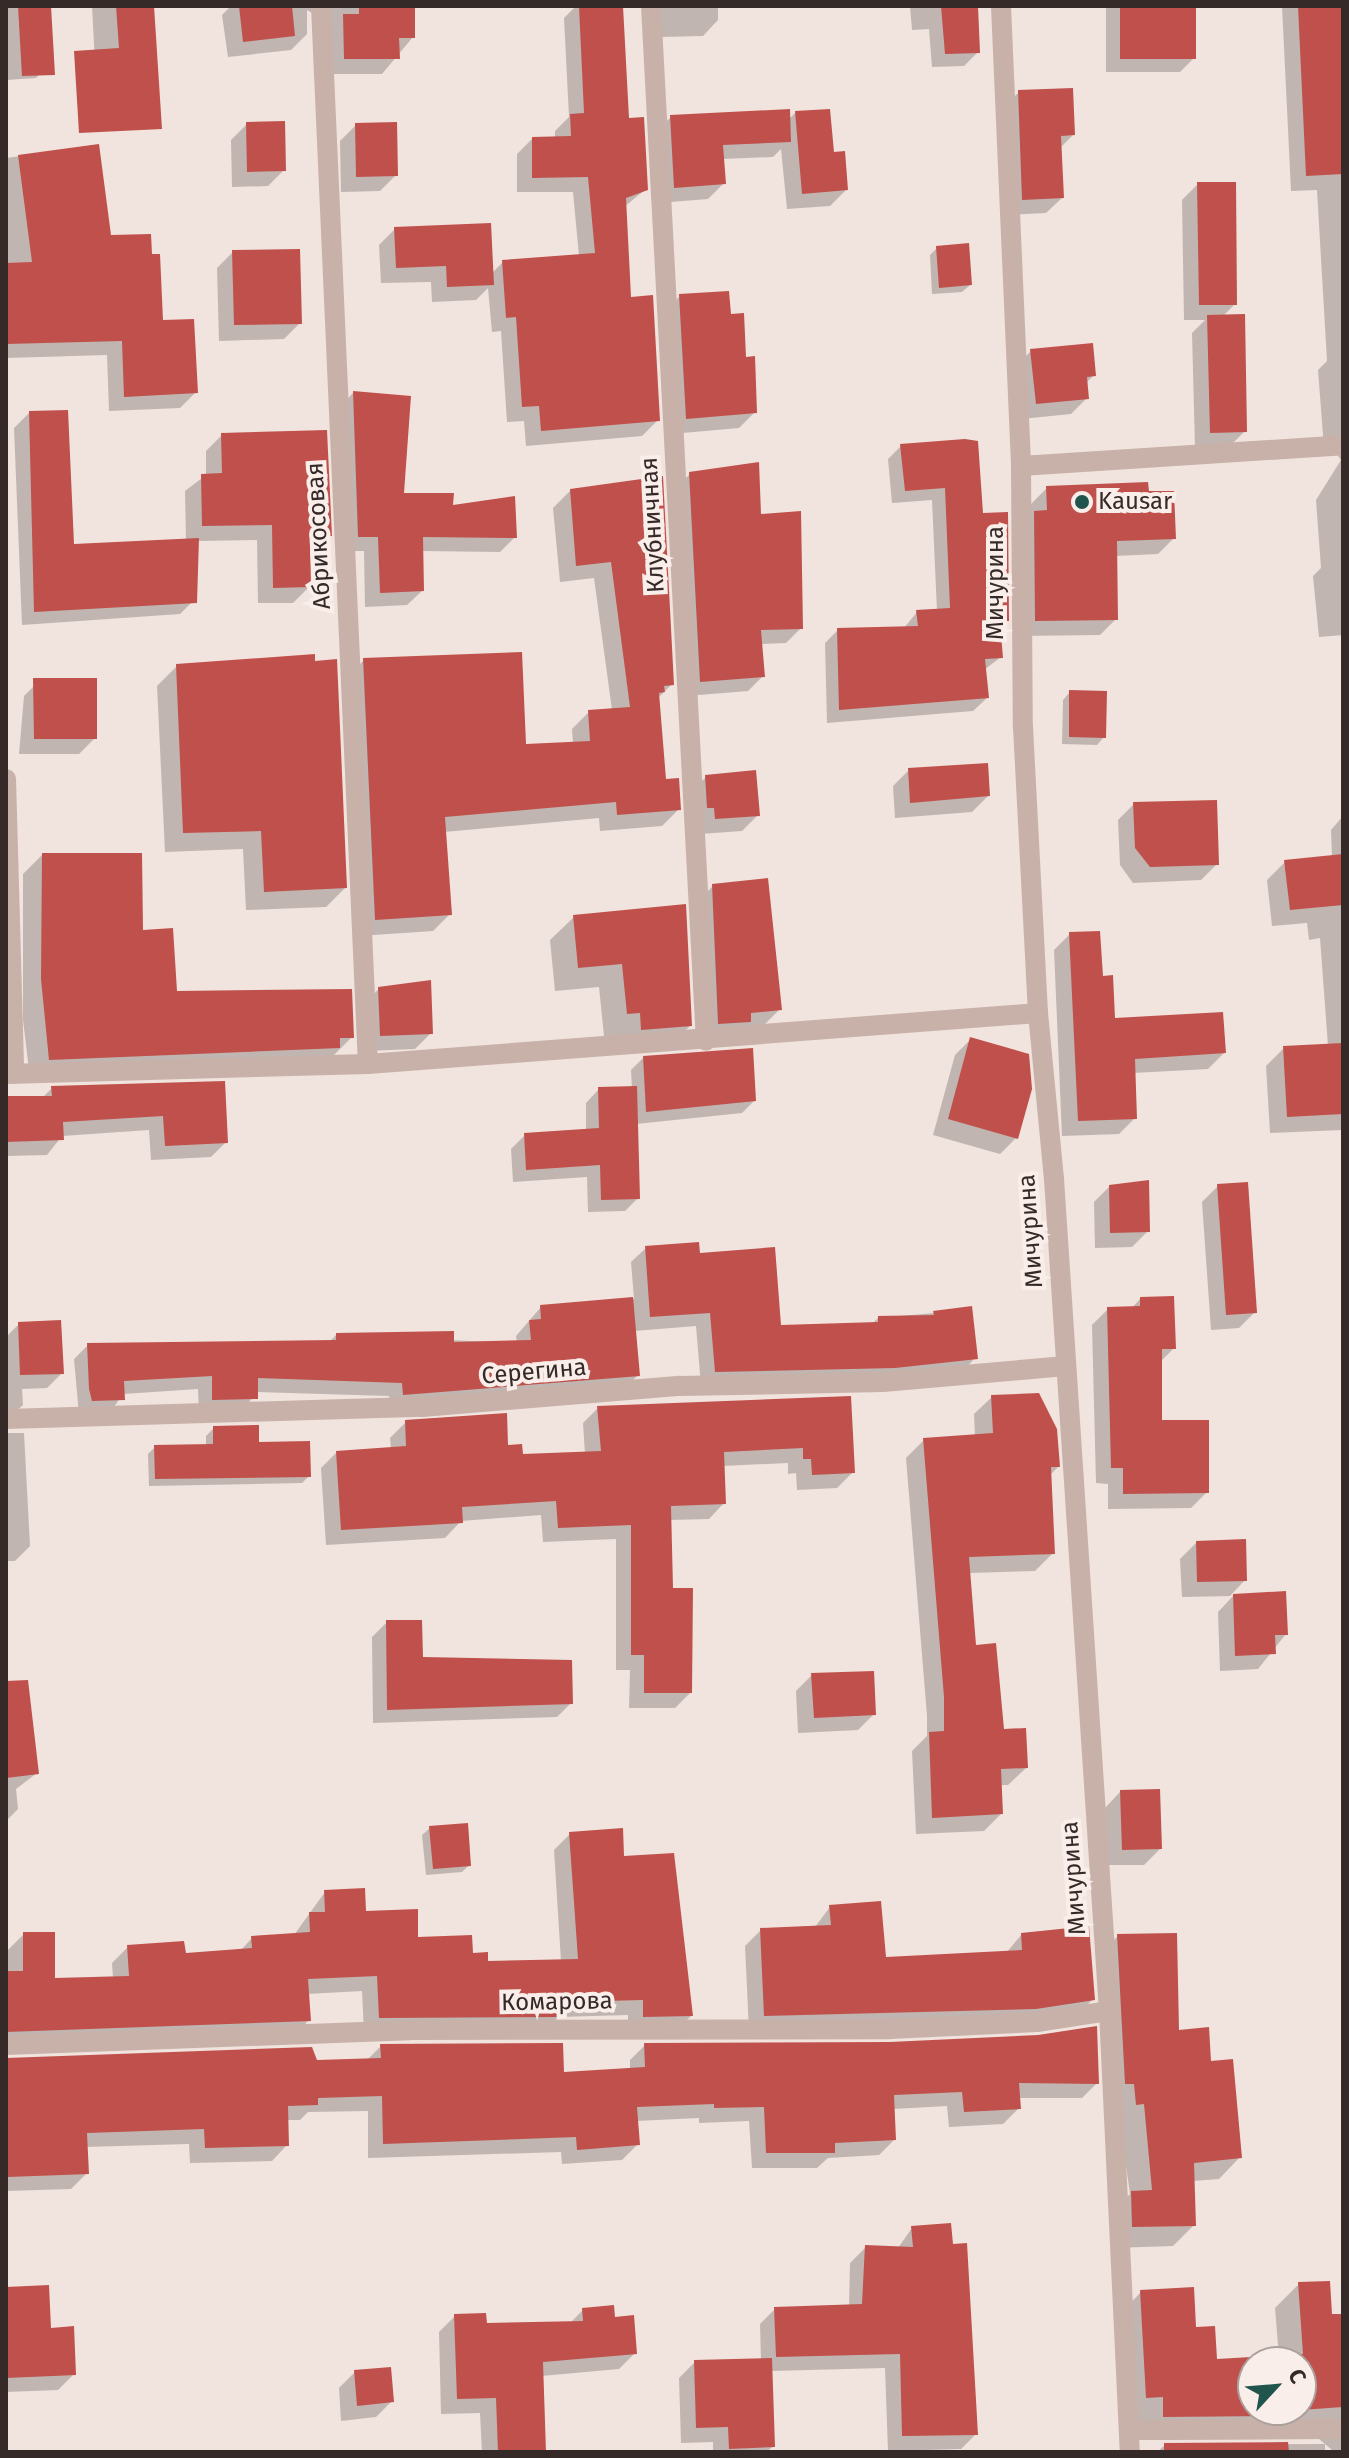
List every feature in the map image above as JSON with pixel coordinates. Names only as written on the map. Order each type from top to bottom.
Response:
[{"type":"street","name":"Абрикосовая","points":[[321,6],[368,1064]]},
{"type":"street","name":"Клубничная","points":[[651,6],[706,1041]]},
{"type":"street","name":"Мичурина","points":[[1001,6],[1021,466],[1023,727],[1038,1013],[1109,2011],[1130,2452]]},
{"type":"street","points":[[1021,466],[1343,445]]},
{"type":"street","points":[[6,779],[10,1074],[368,1064],[706,1041],[1038,1013]]},
{"type":"street","name":"Серегина","points":[[6,1419],[422,1407],[680,1386],[883,1382],[1065,1366]]},
{"type":"street","name":"Комарова","points":[[6,2045],[410,2030],[890,2029],[1037,2022],[1109,2011]]},
{"type":"street","points":[[1129,2430],[1343,2429]]},
{"type":"building","points":[[18,6],[51,6],[55,75],[22,76]]},
{"type":"building","points":[[116,6],[154,6],[162,129],[79,133],[74,51],[119,48]]},
{"type":"building","points":[[239,6],[292,6],[295,36],[243,42]]},
{"type":"building","points":[[359,6],[415,6],[415,38],[399,38],[400,59],[344,59],[343,14],[359,14]]},
{"type":"building","points":[[579,6],[623,6],[629,118],[644,117],[648,190],[626,198],[631,297],[653,295],[660,421],[541,431],[539,406],[522,407],[516,317],[506,318],[502,260],[595,253],[588,177],[532,178],[532,137],[571,136],[570,114],[584,113]]},
{"type":"building","points":[[941,6],[978,6],[980,53],[945,54]]},
{"type":"building","points":[[1120,6],[1196,6],[1196,59],[1120,59]]},
{"type":"building","points":[[1298,6],[1343,6],[1343,174],[1306,176]]},
{"type":"building","points":[[1073,88],[1075,135],[1061,136],[1064,198],[1022,200],[1018,90]]},
{"type":"building","points":[[790,109],[791,142],[723,145],[726,184],[674,188],[670,115]]},
{"type":"building","points":[[830,109],[834,152],[845,151],[848,190],[802,194],[795,111]]},
{"type":"building","points":[[285,121],[286,171],[247,172],[246,122]]},
{"type":"building","points":[[397,122],[398,176],[356,177],[355,123]]},
{"type":"building","points":[[99,144],[111,235],[151,234],[152,254],[160,254],[163,320],[194,319],[198,393],[124,397],[122,341],[6,344],[6,263],[32,262],[18,155]]},
{"type":"building","points":[[1197,182],[1236,182],[1237,305],[1199,305]]},
{"type":"building","points":[[491,223],[494,285],[447,287],[446,266],[396,268],[394,227]]},
{"type":"building","points":[[969,243],[972,285],[939,288],[936,246]]},
{"type":"building","points":[[300,249],[302,324],[234,325],[232,250]]},
{"type":"building","points":[[729,291],[731,314],[744,313],[746,357],[755,356],[757,413],[686,419],[679,294]]},
{"type":"building","points":[[1245,314],[1247,432],[1210,433],[1207,315]]},
{"type":"building","points":[[1093,343],[1096,376],[1087,377],[1089,399],[1036,404],[1030,349]]},
{"type":"building","points":[[353,391],[411,396],[404,493],[454,493],[453,505],[515,496],[517,538],[423,537],[424,591],[380,593],[378,537],[358,537]]},
{"type":"building","points":[[68,410],[74,544],[199,538],[197,603],[34,612],[29,411]]},
{"type":"building","points":[[327,430],[332,536],[310,536],[311,587],[273,588],[272,525],[202,526],[201,474],[222,473],[221,433]]},
{"type":"building","points":[[965,439],[978,441],[983,513],[1008,512],[1009,621],[1000,621],[1003,658],[985,659],[989,698],[839,710],[837,628],[918,626],[916,610],[950,608],[945,488],[905,491],[900,444]]},
{"type":"building","points":[[759,462],[761,514],[801,511],[803,629],[761,630],[765,677],[700,682],[689,472]]},
{"type":"building","points":[[663,476],[674,685],[664,686],[665,692],[659,693],[666,779],[679,778],[681,810],[617,815],[616,802],[445,817],[452,915],[375,920],[363,658],[522,652],[526,744],[590,741],[588,710],[630,707],[611,562],[576,566],[570,489]]},
{"type":"building","points":[[1148,482],[1149,491],[1174,491],[1176,539],[1117,541],[1118,620],[1035,621],[1034,511],[1047,510],[1046,486]]},
{"type":"building","points":[[315,654],[315,661],[337,659],[347,888],[264,892],[261,831],[183,833],[176,664]]},
{"type":"building","points":[[33,678],[97,678],[97,739],[34,739]]},
{"type":"building","points":[[1069,690],[1107,691],[1106,738],[1069,737]]},
{"type":"building","points":[[988,763],[990,796],[910,803],[908,768]]},
{"type":"building","points":[[756,770],[760,816],[715,819],[714,808],[707,808],[705,775]]},
{"type":"building","points":[[1217,800],[1219,865],[1150,867],[1135,848],[1133,802]]},
{"type":"building","points":[[42,853],[142,853],[143,930],[173,928],[177,991],[352,989],[354,1038],[340,1038],[340,1048],[49,1060],[41,979]]},
{"type":"building","points":[[1343,854],[1343,905],[1290,910],[1284,860]]},
{"type":"building","points":[[768,878],[782,1010],[751,1013],[751,1022],[718,1024],[712,884]]},
{"type":"building","points":[[686,904],[692,1026],[641,1030],[640,1013],[627,1014],[622,964],[578,968],[573,915]]},
{"type":"building","points":[[1100,931],[1103,976],[1113,975],[1115,1018],[1223,1012],[1226,1053],[1135,1059],[1137,1119],[1078,1121],[1069,932]]},
{"type":"building","points":[[431,980],[433,1034],[380,1036],[378,987]]},
{"type":"building","points":[[970,1037],[1029,1054],[1032,1089],[1018,1139],[948,1119]]},
{"type":"building","points":[[1343,1043],[1343,1114],[1287,1117],[1283,1046]]},
{"type":"building","points":[[753,1048],[756,1101],[646,1112],[643,1056]]},
{"type":"building","points":[[225,1081],[228,1143],[165,1146],[163,1116],[63,1122],[64,1140],[6,1142],[6,1096],[52,1096],[51,1086]]},
{"type":"building","points":[[637,1086],[640,1199],[601,1200],[600,1165],[526,1170],[524,1133],[599,1128],[598,1087]]},
{"type":"building","points":[[1149,1180],[1150,1232],[1110,1233],[1109,1185]]},
{"type":"building","points":[[1248,1182],[1257,1313],[1226,1315],[1217,1184]]},
{"type":"building","points":[[699,1242],[700,1253],[775,1247],[781,1325],[878,1322],[878,1316],[934,1315],[933,1311],[972,1306],[978,1359],[895,1368],[715,1372],[710,1313],[650,1317],[645,1246]]},
{"type":"building","points":[[1174,1296],[1176,1349],[1162,1349],[1162,1420],[1209,1420],[1209,1493],[1123,1494],[1123,1468],[1111,1468],[1107,1307],[1140,1306],[1140,1297]]},
{"type":"building","points":[[633,1297],[640,1376],[403,1395],[402,1383],[258,1378],[258,1399],[212,1400],[212,1376],[124,1381],[125,1400],[92,1401],[89,1389],[87,1343],[336,1340],[336,1333],[454,1331],[454,1342],[531,1340],[529,1320],[541,1319],[540,1305]]},
{"type":"building","points":[[61,1320],[64,1374],[20,1375],[18,1322]]},
{"type":"building","points":[[1039,1393],[1057,1429],[1060,1467],[1051,1467],[1055,1554],[969,1557],[976,1645],[996,1643],[1004,1729],[1026,1728],[1028,1768],[1001,1769],[1003,1814],[932,1818],[929,1732],[944,1731],[944,1697],[923,1438],[993,1433],[991,1395]]},
{"type":"building","points":[[851,1396],[855,1473],[812,1475],[811,1459],[803,1459],[803,1448],[724,1452],[726,1504],[671,1506],[673,1588],[693,1588],[692,1693],[644,1693],[644,1655],[631,1655],[631,1525],[558,1528],[556,1501],[462,1507],[463,1523],[341,1530],[336,1451],[406,1446],[405,1420],[507,1413],[508,1445],[522,1444],[523,1454],[601,1451],[597,1406]]},
{"type":"building","points":[[259,1425],[259,1442],[310,1441],[311,1477],[155,1479],[154,1445],[213,1444],[213,1426]]},
{"type":"building","points":[[1246,1539],[1247,1581],[1197,1582],[1196,1541]]},
{"type":"building","points":[[1286,1591],[1288,1635],[1275,1635],[1276,1654],[1235,1656],[1233,1594]]},
{"type":"building","points":[[386,1620],[422,1620],[423,1657],[572,1660],[573,1704],[387,1710]]},
{"type":"building","points":[[874,1671],[876,1715],[814,1718],[811,1673]]},
{"type":"building","points":[[28,1680],[39,1774],[6,1778],[6,1681]]},
{"type":"building","points":[[1160,1789],[1162,1849],[1122,1850],[1120,1790]]},
{"type":"building","points":[[468,1823],[471,1866],[433,1869],[429,1826]]},
{"type":"building","points":[[623,1828],[624,1856],[674,1853],[693,2016],[643,2017],[643,2000],[564,2002],[562,2017],[379,2018],[377,1976],[308,1979],[311,2021],[6,2032],[6,1971],[23,1971],[23,1932],[55,1932],[55,1978],[129,1976],[127,1945],[184,1941],[186,1953],[252,1948],[251,1936],[310,1932],[309,1912],[325,1912],[324,1890],[365,1888],[366,1911],[418,1909],[418,1937],[472,1935],[473,1953],[488,1952],[488,1961],[578,1959],[569,1832]]},
{"type":"building","points":[[881,1901],[886,1957],[1022,1950],[1021,1933],[1089,1926],[1095,2000],[1036,2009],[764,2016],[760,1928],[831,1925],[829,1905]]},
{"type":"building","points":[[1177,1933],[1179,2030],[1209,2027],[1211,2061],[1233,2059],[1242,2158],[1194,2163],[1196,2226],[1132,2227],[1131,2191],[1152,2190],[1144,2104],[1136,2105],[1134,2084],[1125,2084],[1117,1934]]},
{"type":"building","points":[[1097,2026],[1099,2084],[1019,2083],[1021,2109],[964,2112],[962,2092],[894,2095],[896,2140],[835,2143],[835,2153],[766,2153],[764,2107],[714,2108],[714,2104],[637,2107],[640,2145],[577,2150],[576,2137],[383,2144],[382,2096],[318,2098],[318,2105],[288,2106],[289,2146],[205,2148],[204,2129],[87,2133],[89,2174],[8,2177],[6,2058],[312,2047],[317,2060],[381,2058],[380,2044],[563,2043],[564,2072],[645,2067],[644,2043],[890,2042],[1038,2035]]},
{"type":"building","points":[[951,2223],[953,2244],[967,2243],[978,2435],[902,2436],[900,2354],[776,2357],[774,2307],[862,2304],[865,2245],[913,2247],[911,2226]]},
{"type":"building","points":[[1330,2281],[1332,2314],[1343,2314],[1343,2407],[1317,2409],[1317,2346],[1302,2346],[1298,2282]]},
{"type":"building","points":[[49,2285],[51,2328],[74,2326],[76,2375],[6,2378],[6,2287]]},
{"type":"building","points":[[1194,2287],[1196,2327],[1215,2326],[1217,2359],[1237,2358],[1237,2416],[1163,2417],[1163,2397],[1146,2398],[1140,2290]]},
{"type":"building","points":[[614,2305],[615,2317],[634,2315],[637,2354],[543,2362],[546,2452],[498,2452],[496,2398],[457,2399],[454,2314],[486,2313],[487,2323],[583,2321],[582,2308]]},
{"type":"building","points":[[772,2358],[775,2447],[729,2449],[728,2427],[696,2428],[694,2360]]},
{"type":"building","points":[[391,2367],[394,2402],[357,2406],[354,2370]]},
{"type":"building","points":[[1288,2442],[1289,2452],[1164,2452],[1164,2443]]},
{"type":"place","name":"Kausar","points":[[1082,502]]}]
